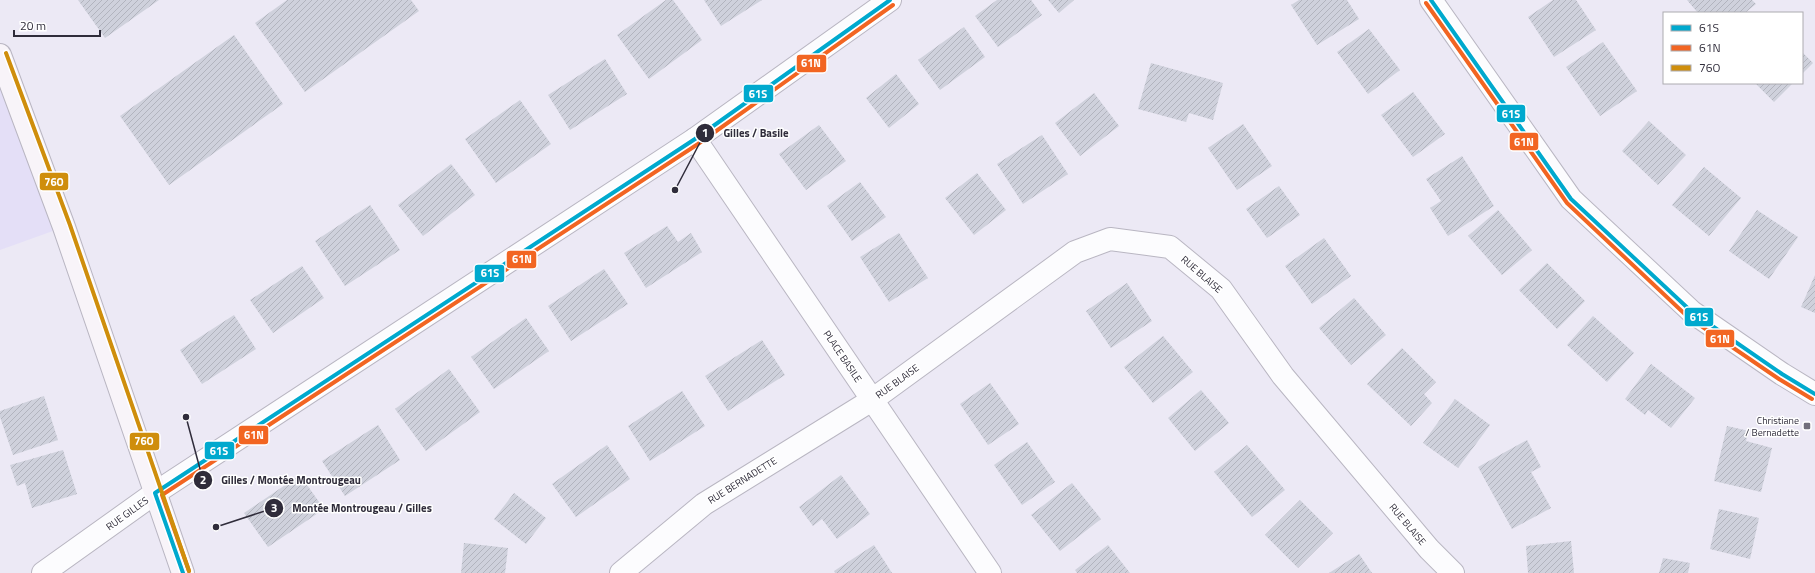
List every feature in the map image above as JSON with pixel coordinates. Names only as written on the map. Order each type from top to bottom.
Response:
[{"type":"street","name":"RUE GILLES","points":[[43,573],[155,493],[695,140],[890,0]]},
{"type":"street","points":[[1431,0],[1571,199],[1692,312],[1782,374],[1815,394]]},
{"type":"street","points":[[0,55],[64,227],[183,573]]},
{"type":"street","name":"PLACE BASILE","points":[[695,140],[990,573]]},
{"type":"street","name":"RUE BLAISE","points":[[872,400],[1075,252],[1110,239],[1170,248],[1221,289],[1283,376],[1424,543],[1453,573]]},
{"type":"street","name":"RUE BERNADETTE","points":[[621,573],[704,504],[872,400]]},
{"type":"shaded area","points":[[0,55],[64,227],[0,250]]},
{"type":"building","points":[[78,0],[159,0],[105,38]]},
{"type":"building","points":[[287,0],[411,0],[419,11],[305,92],[255,23]]},
{"type":"building","points":[[666,0],[673,0],[702,40],[649,79],[617,35]]},
{"type":"building","points":[[704,0],[762,0],[721,26]]},
{"type":"building","points":[[997,0],[1031,0],[1042,15],[998,47],[975,16]]},
{"type":"building","points":[[1048,0],[1074,0],[1059,13]]},
{"type":"building","points":[[1299,0],[1347,0],[1359,19],[1317,45],[1291,5]]},
{"type":"building","points":[[1553,0],[1576,0],[1596,30],[1554,57],[1528,17]]},
{"type":"building","points":[[1687,0],[1752,0],[1756,4],[1746,12],[1697,12]]},
{"type":"building","points":[[964,27],[985,57],[940,90],[918,60]]},
{"type":"building","points":[[1369,29],[1400,70],[1368,94],[1337,52]]},
{"type":"building","points":[[234,35],[283,104],[169,185],[120,116]]},
{"type":"building","points":[[1603,42],[1637,91],[1600,116],[1566,67]]},
{"type":"building","points":[[1803,53],[1813,63],[1803,73]]},
{"type":"building","points":[[605,59],[627,94],[570,130],[548,95]]},
{"type":"building","points":[[1151,63],[1223,83],[1213,120],[1189,113],[1186,122],[1138,109]]},
{"type":"building","points":[[896,74],[919,104],[889,128],[866,98]]},
{"type":"building","points":[[1756,84],[1792,84],[1774,102]]},
{"type":"building","points":[[1413,92],[1445,134],[1413,157],[1381,115]]},
{"type":"building","points":[[1094,93],[1119,126],[1080,156],[1055,123]]},
{"type":"building","points":[[520,100],[551,144],[496,183],[465,139]]},
{"type":"building","points":[[1649,121],[1686,155],[1658,185],[1622,151]]},
{"type":"building","points":[[1243,124],[1272,166],[1237,190],[1208,148]]},
{"type":"building","points":[[819,125],[846,161],[806,190],[779,154]]},
{"type":"building","points":[[1042,135],[1068,174],[1023,204],[997,164]]},
{"type":"building","points":[[1462,156],[1494,206],[1448,236],[1430,208],[1441,201],[1426,179]]},
{"type":"building","points":[[451,164],[475,195],[423,236],[398,205]]},
{"type":"building","points":[[1704,167],[1741,198],[1709,236],[1672,205]]},
{"type":"building","points":[[977,173],[1006,210],[974,235],[945,198]]},
{"type":"building","points":[[860,182],[886,217],[852,241],[827,206]]},
{"type":"building","points":[[1279,186],[1300,215],[1267,238],[1246,209]]},
{"type":"building","points":[[370,205],[400,250],[345,286],[315,241]]},
{"type":"building","points":[[1498,210],[1532,250],[1502,275],[1468,236]]},
{"type":"building","points":[[1757,210],[1798,237],[1769,279],[1729,251]]},
{"type":"building","points":[[667,226],[678,242],[691,233],[702,252],[646,288],[624,253]]},
{"type":"building","points":[[899,233],[928,278],[889,302],[860,257]]},
{"type":"building","points":[[1324,238],[1351,276],[1312,304],[1285,266]]},
{"type":"building","points":[[1547,263],[1585,301],[1557,329],[1519,290]]},
{"type":"building","points":[[302,266],[324,298],[273,333],[250,300]]},
{"type":"building","points":[[604,269],[628,304],[571,341],[548,306]]},
{"type":"building","points":[[1815,275],[1815,313],[1801,307]]},
{"type":"building","points":[[1127,283],[1152,321],[1111,348],[1086,311]]},
{"type":"building","points":[[1354,298],[1386,335],[1351,365],[1319,328]]},
{"type":"building","points":[[234,315],[256,349],[202,384],[180,350]]},
{"type":"building","points":[[1593,316],[1634,353],[1607,382],[1567,345]]},
{"type":"building","points":[[526,318],[549,351],[494,389],[471,357]]},
{"type":"building","points":[[1163,336],[1193,372],[1153,403],[1124,367]]},
{"type":"building","points":[[762,340],[785,375],[728,411],[705,376]]},
{"type":"building","points":[[1402,348],[1436,382],[1424,394],[1432,403],[1411,426],[1367,384]]},
{"type":"building","points":[[1651,364],[1695,398],[1671,428],[1648,410],[1645,415],[1625,399]]},
{"type":"building","points":[[449,369],[480,412],[426,451],[395,409]]},
{"type":"building","points":[[990,383],[1019,424],[988,445],[960,404]]},
{"type":"building","points":[[1201,390],[1229,423],[1195,451],[1168,418]]},
{"type":"building","points":[[682,391],[705,426],[650,461],[628,426]]},
{"type":"building","points":[[44,396],[58,440],[13,455],[0,417],[0,411]]},
{"type":"building","points":[[1455,399],[1490,425],[1458,468],[1423,443]]},
{"type":"building","points":[[378,425],[400,460],[345,496],[322,461]]},
{"type":"building","points":[[1727,426],[1749,431],[1746,441],[1772,448],[1761,492],[1714,481]]},
{"type":"building","points":[[1527,440],[1541,467],[1531,472],[1551,508],[1512,529],[1478,467]]},
{"type":"building","points":[[1027,442],[1055,482],[1022,505],[994,465]]},
{"type":"building","points":[[607,445],[630,479],[576,517],[552,484]]},
{"type":"building","points":[[1247,445],[1285,490],[1252,517],[1214,472]]},
{"type":"building","points":[[63,450],[77,494],[32,508],[25,483],[17,486],[10,465]]},
{"type":"building","points":[[300,475],[324,509],[268,547],[244,513]]},
{"type":"building","points":[[841,475],[870,514],[837,539],[822,519],[813,526],[799,507]]},
{"type":"building","points":[[1072,483],[1101,519],[1060,551],[1031,515]]},
{"type":"building","points":[[514,493],[546,518],[526,544],[494,519]]},
{"type":"building","points":[[1300,500],[1333,533],[1298,568],[1265,535]]},
{"type":"building","points":[[1719,509],[1759,518],[1750,559],[1710,549]]},
{"type":"building","points":[[1571,541],[1574,573],[1528,573],[1526,546]]},
{"type":"building","points":[[464,543],[508,548],[505,573],[461,573]]},
{"type":"building","points":[[874,545],[892,573],[835,573],[834,571]]},
{"type":"building","points":[[1108,545],[1130,573],[1077,573],[1075,570]]},
{"type":"building","points":[[1359,554],[1372,573],[1329,573]]},
{"type":"building","points":[[1663,558],[1690,563],[1688,573],[1659,573]]},
{"type":"transit line","name":"61S","points":[[183,573],[155,493],[695,139],[890,0]]},
{"type":"transit line","name":"61S","points":[[1431,0],[1571,199],[1692,312],[1782,374],[1815,394]]},
{"type":"transit line","name":"61N","points":[[1426,3],[1567,203],[1688,317],[1779,379],[1812,399]]},
{"type":"transit line","name":"61N","points":[[189,571],[162,495],[698,144],[893,5]]},
{"type":"transit line","name":"76O","points":[[6,53],[70,225],[189,571]]},
{"type":"place","name":"Gilles / Basile","points":[[675,190]]},
{"type":"place","name":"Gilles / Montée Montrougeau","points":[[186,417]]},
{"type":"place","name":"Christiane / Bernadette","points":[[1807,426]]},
{"type":"place","name":"Montée Montrougeau / Gilles","points":[[216,527]]}]
